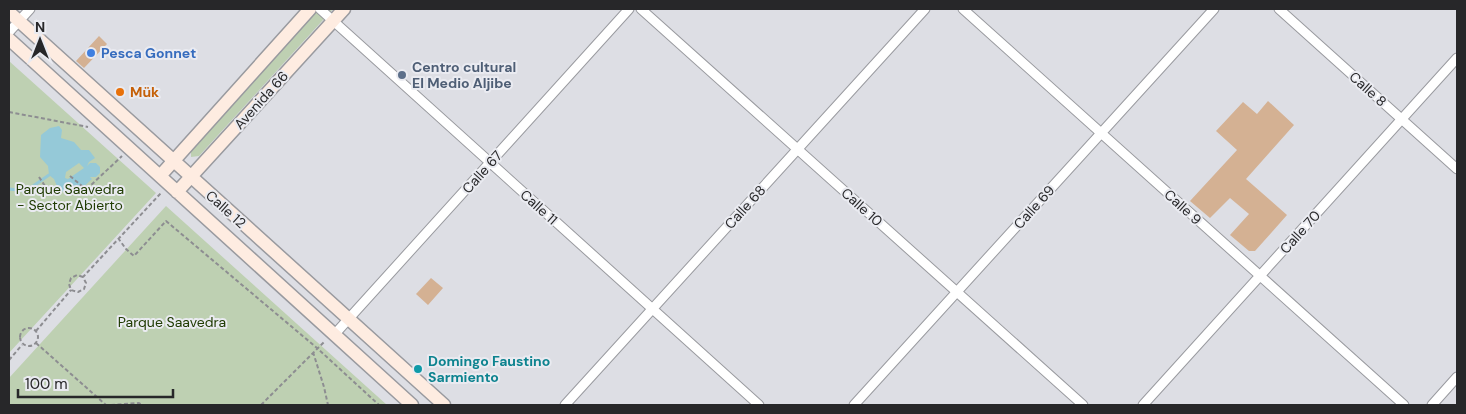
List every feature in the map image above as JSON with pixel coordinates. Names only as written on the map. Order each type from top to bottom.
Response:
[{"type":"main road","name":"Avenida 66","points":[[160,176],[310,9]]},
{"type":"main road","name":"Avenida 66","points":[[177,192],[344,9]]},
{"type":"main road","name":"Calle 12","points":[[9,12],[444,405]]},
{"type":"main road","name":"Calle 12","points":[[9,39],[160,176],[331,337],[412,405]]},
{"type":"street","points":[[9,32],[30,9]]},
{"type":"street","name":"Calle 11","points":[[320,9],[759,405]]},
{"type":"street","name":"Calle 67","points":[[331,337],[629,9]]},
{"type":"street","name":"Calle 10","points":[[641,9],[1083,405]]},
{"type":"street","name":"Calle 68","points":[[565,405],[925,9]]},
{"type":"street","name":"Calle 9","points":[[963,9],[1404,405]]},
{"type":"street","name":"Calle 69","points":[[854,405],[1214,9]]},
{"type":"street","name":"Calle 8","points":[[1279,9],[1457,169]]},
{"type":"street","name":"Calle 70","points":[[1143,405],[1457,58]]},
{"type":"street","points":[[1432,405],[1457,378]]},
{"type":"path","points":[[9,112],[91,127]]},
{"type":"path","points":[[70,176],[82,186],[89,187],[130,149]]},
{"type":"path","points":[[38,177],[45,186]]},
{"type":"path","points":[[83,277],[162,191]]},
{"type":"path","points":[[118,238],[134,256],[166,221],[317,348],[379,405]]},
{"type":"path","points":[[77,275],[83,277],[86,283],[84,289],[78,292],[72,290],[69,284],[71,278],[77,275]]},
{"type":"path","points":[[36,332],[72,290]]},
{"type":"path","points":[[29,328],[36,332],[38,338],[36,343],[30,347],[23,345],[19,338],[22,331],[29,328]]},
{"type":"path","points":[[261,405],[313,351],[331,337]]},
{"type":"path","points":[[36,343],[106,405]]},
{"type":"path","points":[[9,360],[23,345]]},
{"type":"path","points":[[313,351],[328,405]]},
{"type":"path","points":[[111,405],[139,403],[142,405]]},
{"type":"green space","points":[[316,9],[333,9],[199,156],[191,157],[191,148]]},
{"type":"green space","name":"Parque Saavedra - Sector Abierto","points":[[9,61],[156,193],[9,353]]},
{"type":"green space","name":"Parque Saavedra","points":[[166,206],[387,405],[9,405],[9,378]]},
{"type":"water","points":[[59,126],[62,130],[61,138],[74,142],[81,150],[89,150],[95,158],[89,162],[87,166],[90,163],[96,163],[100,167],[100,173],[96,177],[90,177],[92,179],[77,193],[59,191],[54,179],[49,175],[48,166],[40,157],[41,135],[50,128]],"holes":[[[79,163],[84,168],[68,179],[65,178],[66,172]]]},
{"type":"building","name":"Pesca Gonnet","points":[[99,36],[107,44],[84,68],[76,61]]},
{"type":"building","points":[[1268,101],[1294,125],[1246,179],[1287,215],[1255,251],[1249,251],[1230,235],[1249,214],[1230,198],[1210,218],[1190,201],[1237,150],[1216,131],[1243,102],[1257,114]]},
{"type":"building","points":[[431,278],[443,288],[428,305],[416,294]]},
{"type":"waterway","points":[[9,189],[26,191],[49,175]]},
{"type":"place","name":"Pesca Gonnet","points":[[91,53]]},
{"type":"place","name":"Centro cultural El Medio Aljibe","points":[[402,75]]},
{"type":"place","name":"Mük","points":[[120,92]]},
{"type":"place","name":"Domingo Faustino Sarmiento","points":[[418,369]]}]
